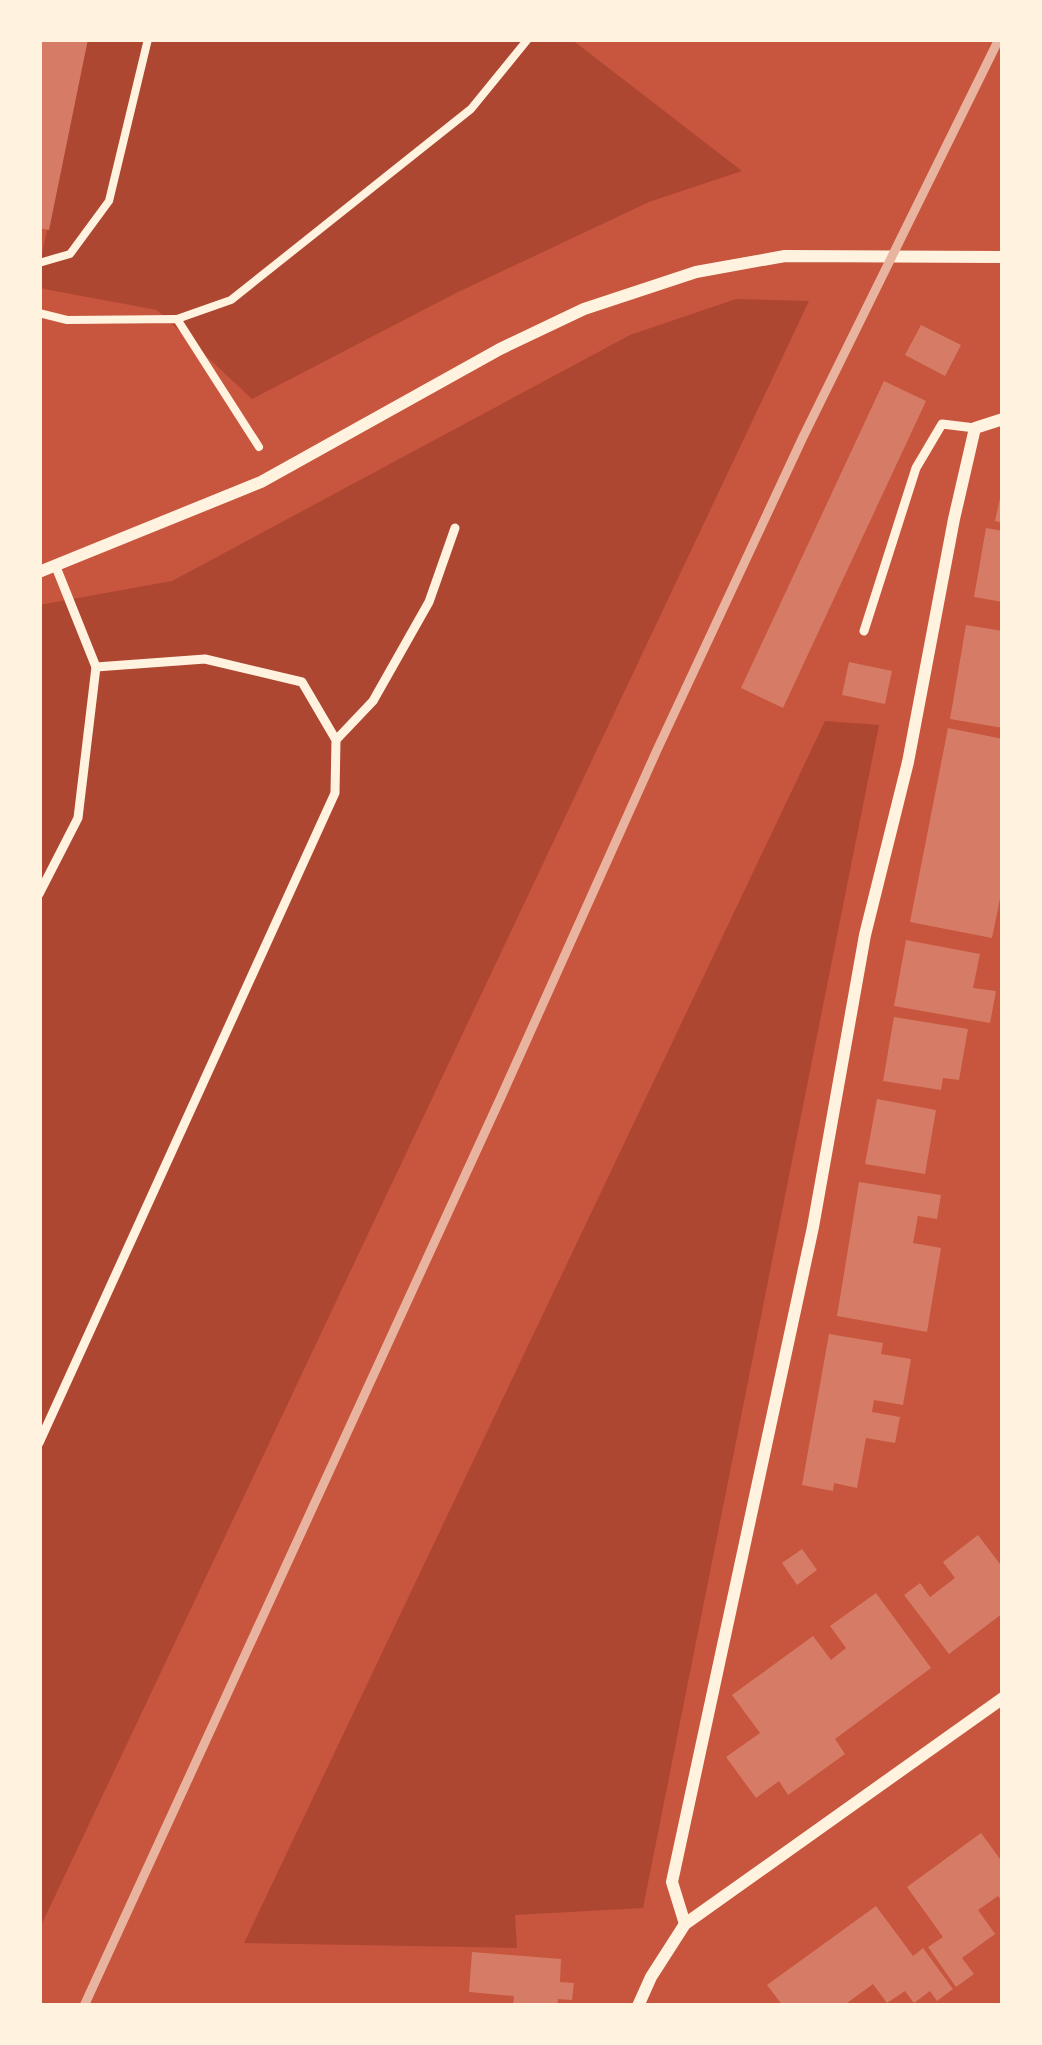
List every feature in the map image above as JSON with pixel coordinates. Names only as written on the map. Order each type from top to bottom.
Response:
[{"type":"street","points":[[39,572],[276,473],[500,349],[584,309],[696,272],[784,256],[1003,257]]},
{"type":"street","points":[[685,1924],[672,1882],[813,1227],[865,935],[908,762],[975,428],[1003,419]]},
{"type":"street","points":[[638,2006],[685,1924],[1003,1698]]},
{"type":"lane","points":[[864,632],[916,468],[943,424],[975,428]]},
{"type":"lane","points":[[336,740],[374,701],[429,602],[455,528]]},
{"type":"lane","points":[[39,894],[78,818],[96,667],[56,567]]},
{"type":"lane","points":[[39,1443],[335,793],[336,740],[302,682],[205,659],[96,667]]},
{"type":"path","points":[[39,263],[70,254],[109,201],[148,39]]},
{"type":"path","points":[[39,313],[68,320],[177,319],[231,300],[471,109],[528,39]]},
{"type":"path","points":[[177,319],[276,473]]},
{"type":"shaded area","points":[[88,39],[571,39],[742,171],[649,202],[456,293],[252,399],[157,310],[39,288],[39,268]]},
{"type":"shaded area","points":[[736,299],[809,301],[39,1930],[39,605],[172,581],[630,335]]},
{"type":"shaded area","points":[[825,721],[879,725],[643,1908],[515,1915],[517,1948],[244,1943]]},
{"type":"building","points":[[39,39],[88,39],[49,230],[39,228]]},
{"type":"building","points":[[921,325],[961,345],[945,376],[905,355]]},
{"type":"building","points":[[884,381],[926,401],[783,708],[741,688]]},
{"type":"building","points":[[1003,494],[1003,523],[995,521]]},
{"type":"building","points":[[986,528],[1003,531],[1003,602],[974,597]]},
{"type":"building","points":[[966,625],[1003,631],[1003,728],[950,719]]},
{"type":"building","points":[[849,662],[892,671],[885,704],[842,695]]},
{"type":"building","points":[[948,728],[1003,739],[1003,884],[992,938],[910,922]]},
{"type":"building","points":[[906,940],[980,954],[973,988],[996,991],[990,1023],[894,1006]]},
{"type":"building","points":[[894,1017],[968,1029],[959,1080],[943,1078],[941,1090],[883,1081]]},
{"type":"building","points":[[877,1099],[936,1110],[925,1174],[865,1164]]},
{"type":"building","points":[[859,1182],[941,1195],[937,1219],[918,1216],[913,1243],[941,1248],[927,1332],[837,1316]]},
{"type":"building","points":[[829,1334],[883,1343],[881,1354],[911,1359],[903,1405],[874,1400],[872,1412],[900,1417],[895,1443],[866,1438],[857,1488],[834,1483],[833,1491],[802,1485]]},
{"type":"building","points":[[978,1535],[1003,1568],[1003,1613],[949,1654],[904,1595],[920,1583],[930,1597],[955,1578],[943,1562]]},
{"type":"building","points":[[802,1549],[817,1570],[797,1585],[782,1563]]},
{"type":"building","points":[[876,1593],[931,1668],[835,1739],[845,1754],[788,1795],[779,1781],[756,1798],[726,1757],[760,1733],[732,1695],[813,1636],[831,1660],[846,1648],[830,1626]]},
{"type":"building","points":[[981,1833],[1003,1863],[1003,1903],[998,1896],[978,1910],[995,1934],[962,1958],[974,1974],[956,1987],[928,1947],[943,1937],[907,1887]]},
{"type":"building","points":[[876,1906],[913,1956],[923,1948],[953,1989],[937,2001],[930,1991],[914,2003],[905,1991],[887,2003],[873,1984],[843,2006],[783,2006],[767,1985]]},
{"type":"building","points":[[472,1952],[561,1959],[560,1982],[574,1983],[572,2000],[558,1999],[557,2006],[513,2006],[514,1996],[469,1992]]},
{"type":"railway","points":[[84,2006],[657,750],[803,437],[999,39]]}]
